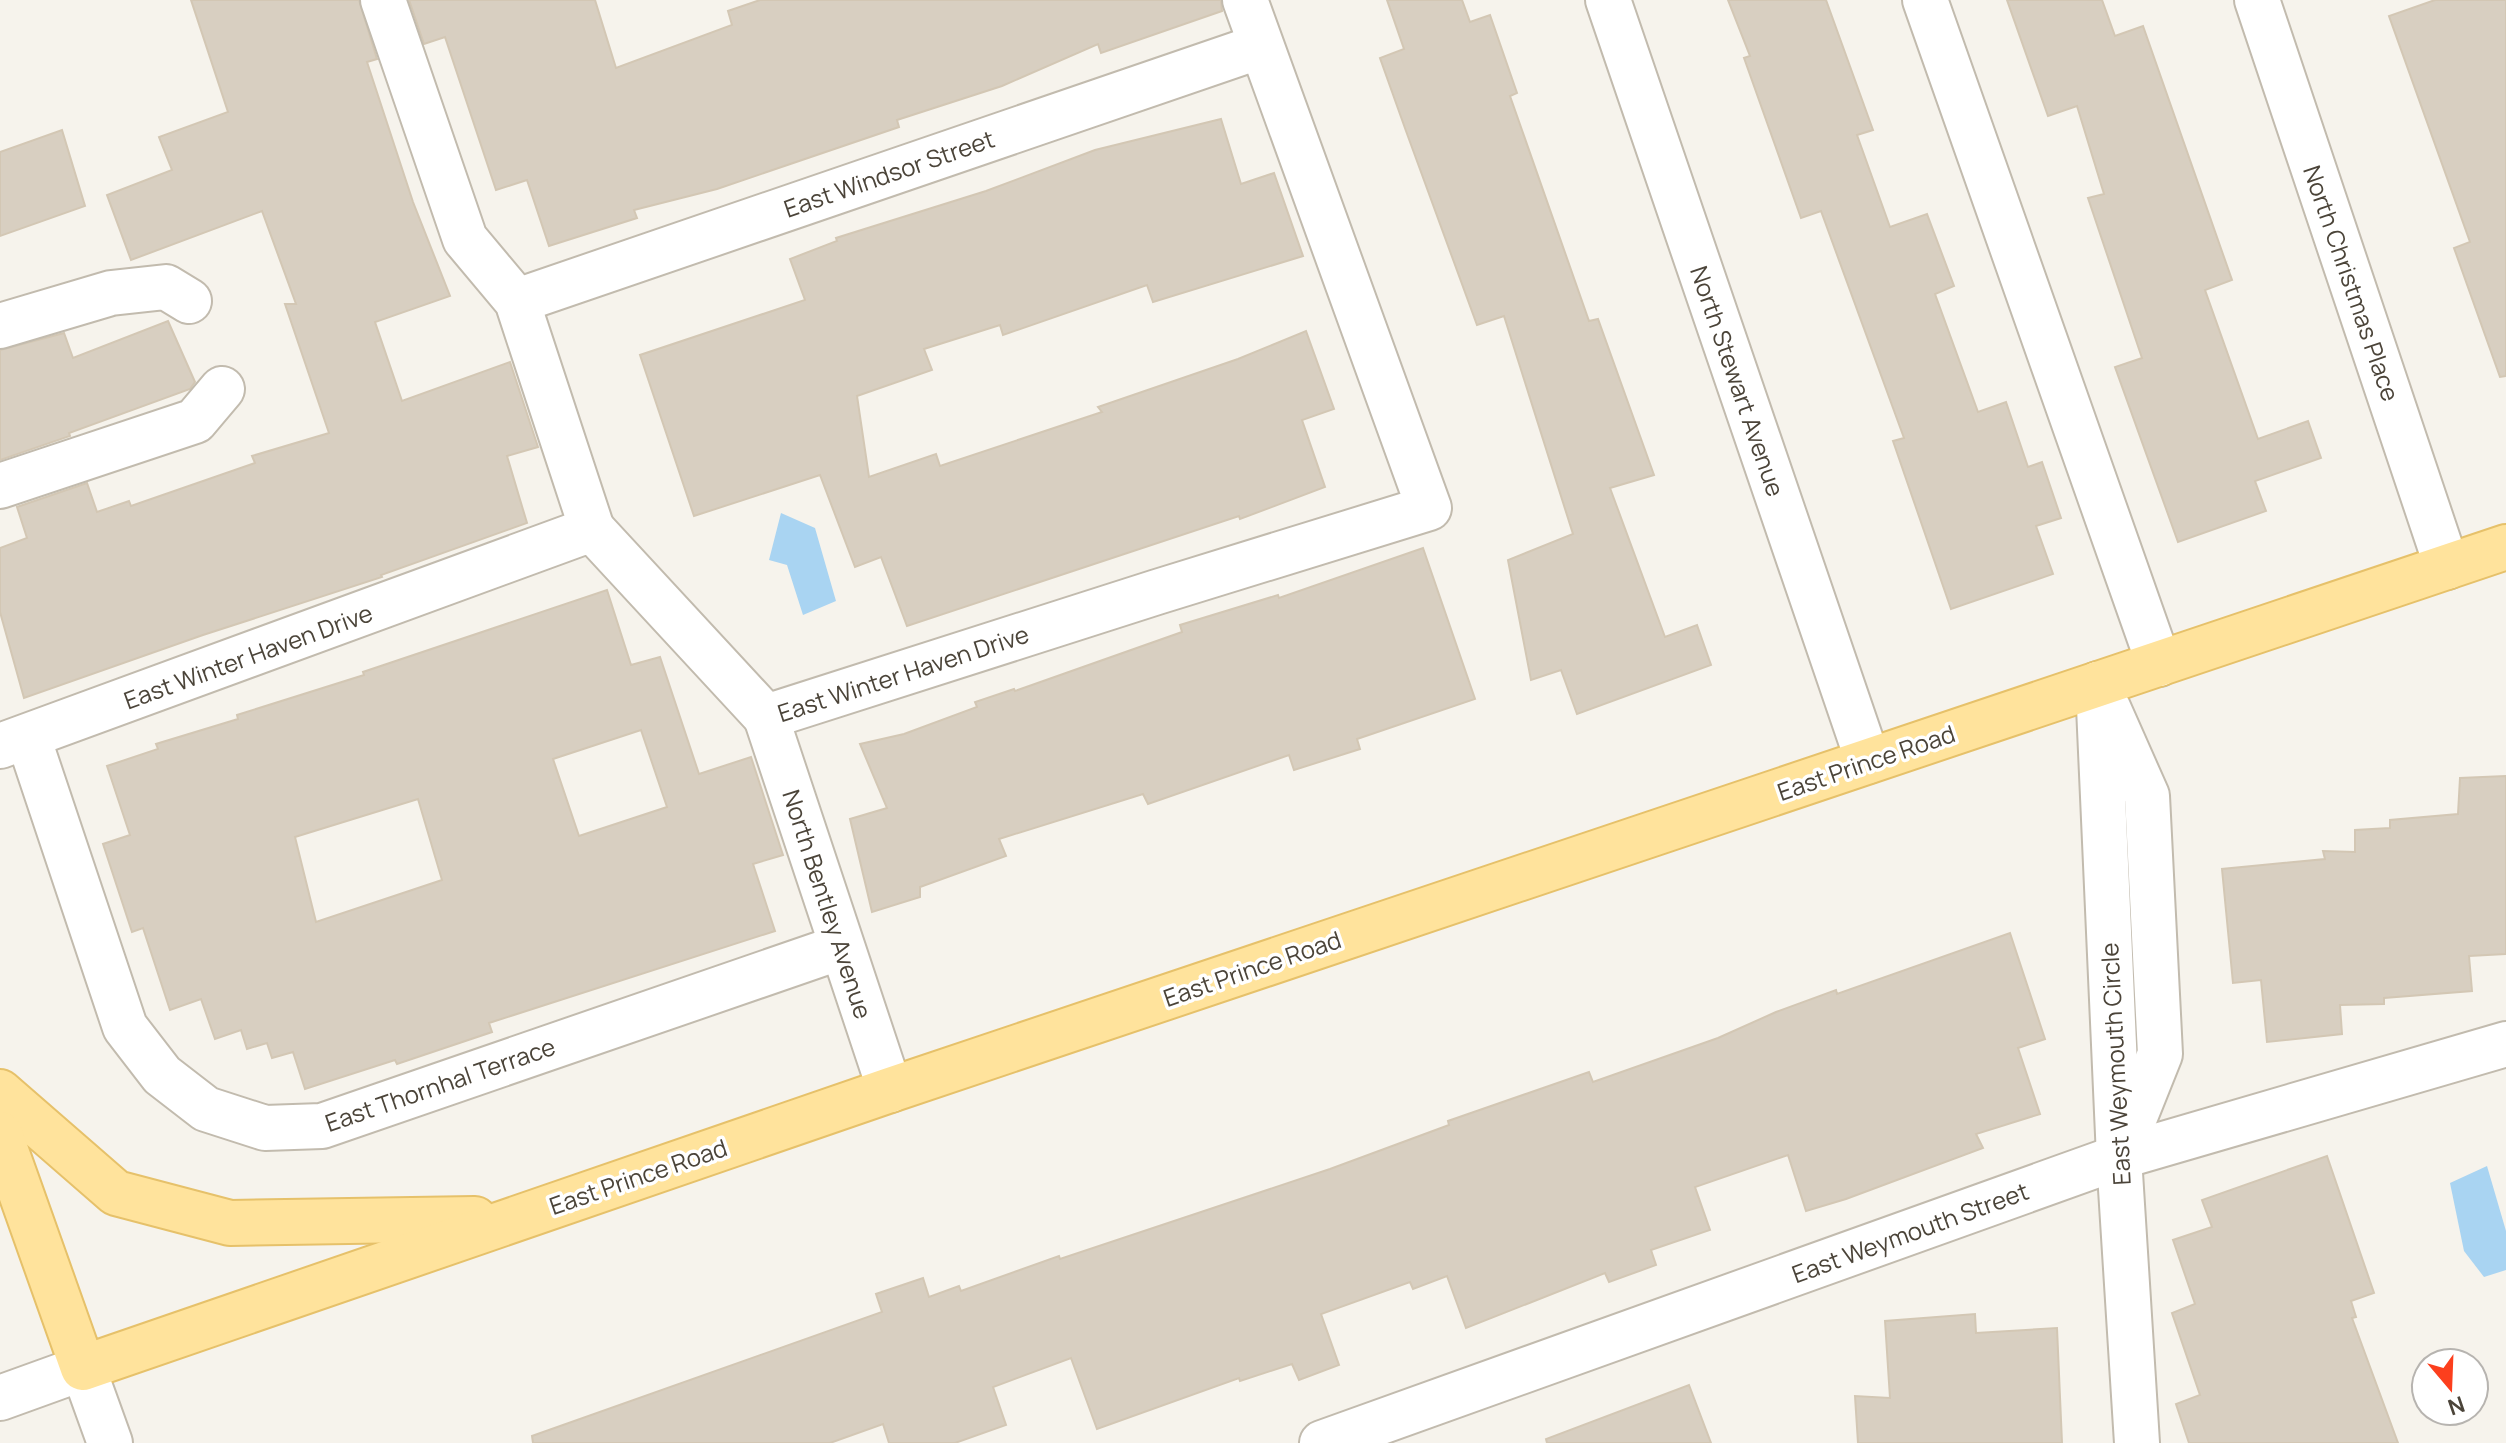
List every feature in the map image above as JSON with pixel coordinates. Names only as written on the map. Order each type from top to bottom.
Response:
[{"type":"main road","name":"East Prince Road","points":[[83,1368],[890,1090],[2506,547]]},
{"type":"main road","points":[[0,1092],[116,1193],[230,1223],[513,1219]]},
{"type":"main road","points":[[0,1134],[83,1368]]},
{"type":"street","points":[[383,0],[465,239],[517,301],[592,529]]},
{"type":"street","points":[[1245,0],[1261,46]]},
{"type":"street","name":"North Stewart Avenue","points":[[1608,0],[1868,761]]},
{"type":"street","points":[[1925,0],[2159,664]]},
{"type":"street","name":"North Christmas Place","points":[[2257,0],[2447,567]]},
{"type":"street","name":"East Windsor Street","points":[[517,301],[1261,46]]},
{"type":"street","name":"East Winter Haven Drive","points":[[14,742],[592,529],[766,717],[1429,508],[1261,46]]},
{"type":"street","points":[[0,326],[111,293],[166,287],[189,301]]},
{"type":"street","points":[[0,486],[195,421],[222,389]]},
{"type":"street","points":[[2098,684],[2147,796],[2160,1054],[2119,1157]]},
{"type":"street","name":"North Bentley Avenue","points":[[766,717],[890,1090]]},
{"type":"street","name":"East Thornhal Terrace","points":[[14,742],[125,1027],[162,1075],[206,1109],[265,1128],[322,1126],[841,947]]},
{"type":"street","name":"East Weymouth Street","points":[[1322,1443],[2119,1157],[2506,1044]]},
{"type":"street","name":"East Weymouth Circle","points":[[2119,1157],[2137,1443]]},
{"type":"street","points":[[83,1368],[110,1443]]},
{"type":"street","name":"East Prince Road","points":[[0,1398],[83,1368]]},
{"type":"water","points":[[781,513],[815,528],[836,601],[803,615],[787,565],[769,560]]},
{"type":"water","points":[[2487,1166],[2506,1231],[2506,1270],[2484,1277],[2464,1251],[2450,1183]]},
{"type":"building","points":[[191,0],[359,0],[377,59],[367,62],[413,202],[450,296],[375,322],[402,401],[510,362],[538,447],[507,456],[527,523],[382,577],[24,698],[0,612],[0,548],[27,538],[17,507],[87,483],[97,512],[129,501],[131,506],[255,463],[252,456],[329,433],[285,304],[296,304],[262,211],[131,260],[107,195],[172,170],[159,137],[228,112]]},
{"type":"building","points":[[409,0],[595,0],[616,68],[732,25],[728,11],[760,0],[1221,0],[1222,11],[1101,53],[1098,44],[1002,86],[897,120],[899,127],[717,189],[634,210],[637,218],[549,246],[527,180],[496,190],[445,37],[424,44]]},
{"type":"building","points":[[1387,0],[1462,0],[1470,22],[1490,15],[1517,93],[1510,96],[1589,321],[1598,319],[1654,475],[1610,488],[1665,637],[1697,625],[1711,665],[1577,714],[1561,670],[1531,680],[1508,560],[1573,534],[1504,316],[1477,325],[1380,58],[1404,49]]},
{"type":"building","points":[[1728,0],[1826,0],[1873,130],[1857,135],[1890,227],[1927,214],[1954,286],[1935,294],[1978,412],[2006,402],[2028,467],[2042,462],[2061,518],[2036,526],[2053,574],[1951,609],[1893,441],[1904,438],[1821,211],[1801,218],[1744,58],[1750,56]]},
{"type":"building","points":[[2007,0],[2102,0],[2115,36],[2143,26],[2232,280],[2205,290],[2258,439],[2308,421],[2321,458],[2255,481],[2266,511],[2178,542],[2115,367],[2142,358],[2088,198],[2104,194],[2077,106],[2048,116]]},
{"type":"building","points":[[2435,0],[2506,0],[2506,376],[2500,377],[2454,248],[2470,242],[2389,16]]},
{"type":"building","points":[[1221,119],[1241,184],[1274,173],[1303,256],[1153,302],[1147,285],[1003,335],[1000,325],[924,349],[932,370],[857,396],[869,477],[936,454],[940,466],[1102,412],[1098,407],[1238,359],[1306,331],[1334,409],[1302,420],[1325,487],[1240,519],[1239,516],[907,626],[881,557],[855,567],[820,475],[694,516],[640,355],[805,300],[790,259],[837,241],[836,238],[986,191],[1095,150]]},
{"type":"building","points":[[62,130],[85,206],[0,236],[0,152]]},
{"type":"building","points":[[168,321],[195,382],[190,389],[0,460],[0,350],[64,333],[73,358]]},
{"type":"building","points":[[1423,548],[1475,699],[1357,739],[1360,749],[1294,770],[1289,755],[1148,804],[1143,794],[999,839],[1006,856],[920,887],[920,897],[872,912],[850,819],[887,808],[860,744],[904,734],[977,707],[975,702],[1182,632],[1180,625],[1278,595],[1279,598]]},
{"type":"building","points":[[607,590],[631,665],[660,657],[699,774],[751,757],[783,855],[753,864],[775,931],[489,1023],[492,1032],[397,1064],[395,1060],[305,1089],[293,1052],[272,1058],[267,1043],[247,1049],[241,1030],[215,1039],[201,999],[170,1010],[143,928],[132,932],[103,844],[130,835],[107,766],[158,749],[156,744],[238,719],[237,715],[364,675],[363,672]],"holes":[[[641,730],[667,807],[579,836],[553,759]],[[418,799],[442,880],[316,922],[295,837]]]},
{"type":"building","points":[[2506,776],[2506,954],[2469,956],[2472,991],[2384,998],[2384,1004],[2340,1005],[2342,1034],[2267,1042],[2261,980],[2233,983],[2222,869],[2325,859],[2323,851],[2355,852],[2355,830],[2390,828],[2390,820],[2458,814],[2460,778]]},
{"type":"building","points":[[2010,933],[2045,1039],[2018,1048],[2040,1114],[1976,1134],[1983,1148],[1806,1211],[1788,1155],[1695,1187],[1710,1230],[1651,1250],[1656,1265],[1609,1282],[1605,1273],[1466,1328],[1447,1276],[1413,1289],[1410,1282],[1321,1314],[1339,1365],[1299,1380],[1292,1364],[1240,1381],[1239,1378],[1097,1429],[1071,1358],[993,1387],[1006,1425],[955,1443],[889,1443],[883,1424],[830,1443],[533,1443],[532,1436],[882,1312],[876,1294],[923,1278],[929,1297],[959,1286],[961,1291],[1059,1256],[1060,1259],[1330,1169],[1449,1125],[1448,1121],[1589,1072],[1593,1082],[1718,1038],[1836,990],[1837,994]]},
{"type":"building","points":[[2327,1156],[2374,1293],[2351,1301],[2356,1317],[2352,1318],[2398,1443],[2189,1443],[2176,1404],[2200,1395],[2172,1313],[2195,1304],[2173,1240],[2212,1227],[2202,1200]]},
{"type":"building","points":[[1975,1314],[1976,1333],[2057,1328],[2062,1443],[1858,1443],[1855,1396],[1890,1398],[1885,1321]]},
{"type":"building","points":[[1689,1385],[1711,1443],[1547,1443],[1546,1439]]}]
